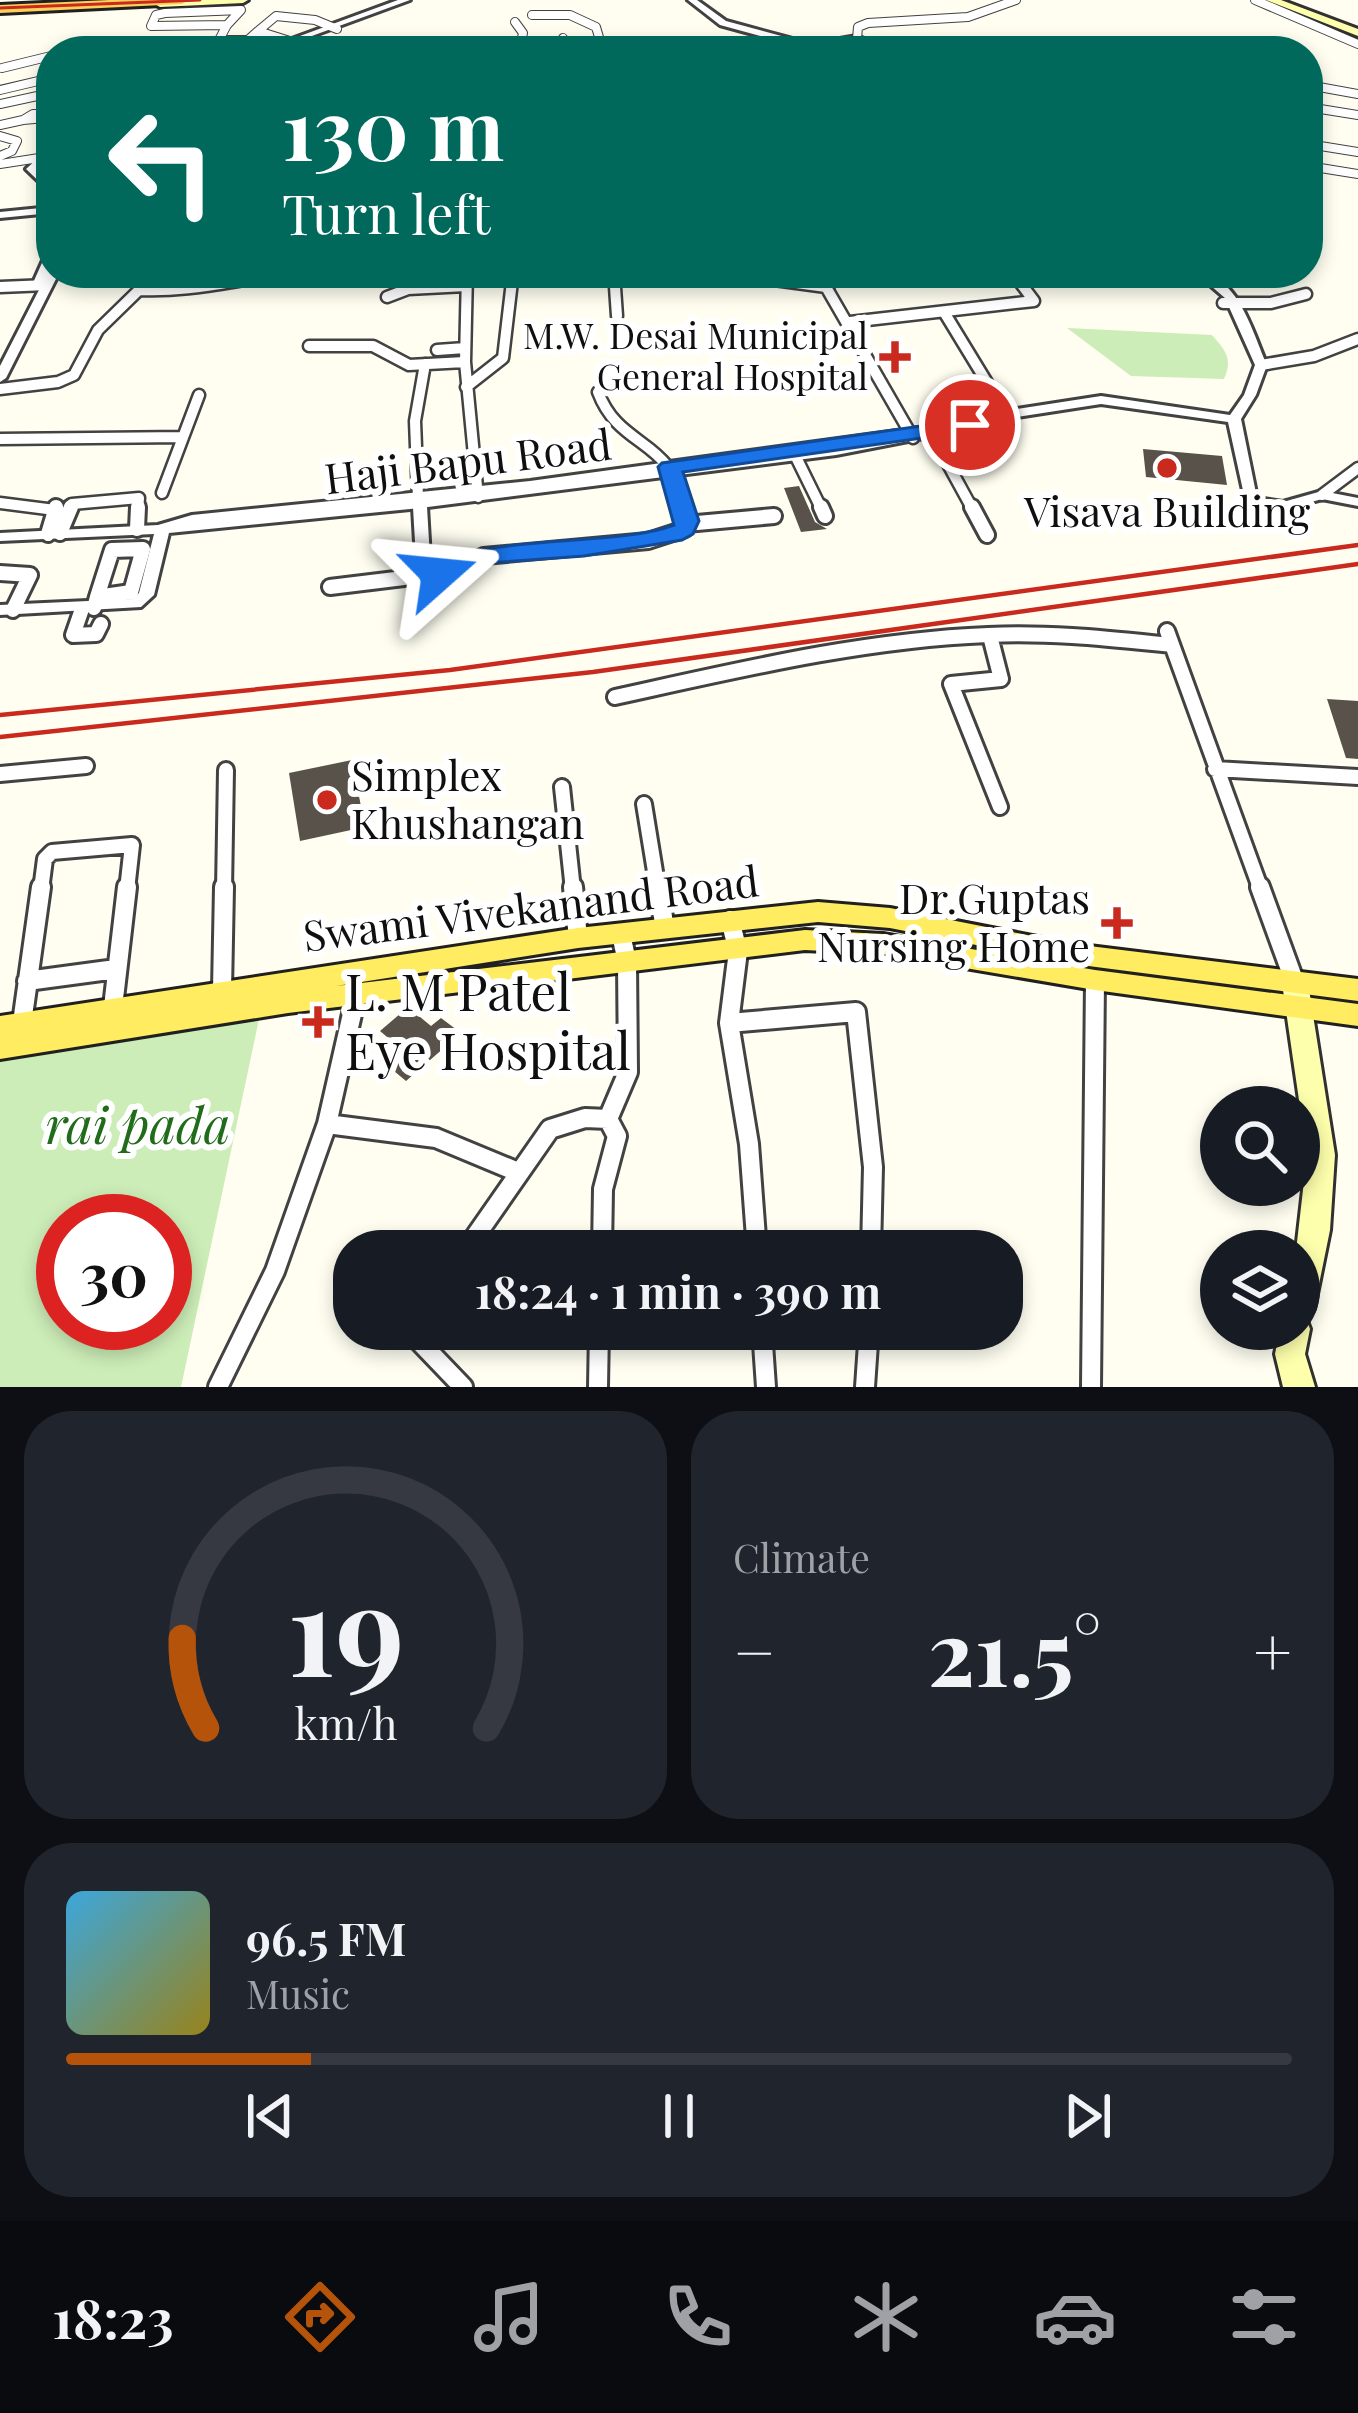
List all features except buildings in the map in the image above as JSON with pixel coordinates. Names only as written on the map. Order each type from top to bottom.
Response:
[{"type":"highway","points":[[0,7],[97,0]]},
{"type":"highway","points":[[0,7],[182,0]]},
{"type":"main road","points":[[46,7],[141,4],[163,9],[243,0]]},
{"type":"main road","points":[[1271,0],[1358,31]]},
{"type":"main road","points":[[1282,0],[1358,31]]},
{"type":"main road","name":"Swami Vivekanand Road","points":[[0,1048],[578,938],[842,912],[1296,996],[1358,1015]]},
{"type":"main road","name":"Swami Vivekanand Road","points":[[11,1025],[222,990],[627,962],[805,940],[856,941],[1095,980],[1296,996],[1358,990]]},
{"type":"main road","points":[[1296,996],[1321,1155],[1315,1230]]},
{"type":"main road","points":[[1291,1350],[1299,1387]]},
{"type":"street","points":[[261,28],[291,34],[335,28],[410,0]]},
{"type":"street","points":[[692,0],[723,23],[751,36]]},
{"type":"street","points":[[865,36],[858,27],[868,23],[990,13],[1016,0]]},
{"type":"street","points":[[1255,0],[1358,44]]},
{"type":"street","points":[[221,36],[241,10],[163,9],[151,26],[227,25]]},
{"type":"street","points":[[532,15],[581,18],[596,27],[599,36]]},
{"type":"street","points":[[252,36],[271,17],[315,20],[335,28]]},
{"type":"street","points":[[288,36],[315,20]]},
{"type":"street","points":[[515,22],[522,36]]},
{"type":"street","points":[[261,28],[291,34]]},
{"type":"street","points":[[3,71],[36,61]]},
{"type":"street","points":[[3,71],[22,84]]},
{"type":"street","points":[[0,90],[36,81]]},
{"type":"street","points":[[1323,88],[1358,94]]},
{"type":"street","points":[[0,104],[36,96]]},
{"type":"street","points":[[1323,109],[1358,115]]},
{"type":"street","points":[[0,124],[23,120]]},
{"type":"street","points":[[0,136],[17,141],[0,162]]},
{"type":"street","points":[[1323,146],[1358,152]]},
{"type":"street","points":[[0,162],[36,157]]},
{"type":"street","points":[[1323,168],[1358,174]]},
{"type":"street","points":[[0,215],[36,211]]},
{"type":"street","points":[[0,287],[36,282]]},
{"type":"street","points":[[0,376],[42,288]]},
{"type":"street","points":[[0,388],[58,382],[74,375],[98,330],[139,290],[198,288]]},
{"type":"street","points":[[387,297],[414,288]]},
{"type":"street","points":[[466,288],[466,387],[478,494]]},
{"type":"street","points":[[466,387],[503,358],[511,288]]},
{"type":"street","points":[[615,288],[616,316]]},
{"type":"street","points":[[827,288],[911,435]]},
{"type":"street","points":[[850,322],[1034,301],[1024,288]]},
{"type":"street","points":[[1218,288],[1261,365],[1250,395],[1234,418],[1251,501],[1242,519]]},
{"type":"street","points":[[1228,303],[1270,303],[1306,294]]},
{"type":"street","points":[[944,312],[1007,417]]},
{"type":"street","points":[[0,358],[24,323]]},
{"type":"street","points":[[1261,365],[1314,356],[1358,339]]},
{"type":"street","points":[[310,346],[373,346],[387,350],[401,364],[465,355]]},
{"type":"street","points":[[436,350],[465,355]]},
{"type":"street","points":[[424,576],[415,421],[425,364]]},
{"type":"street","points":[[598,392],[602,407],[629,441],[663,455],[686,524]]},
{"type":"street","points":[[162,494],[199,395]]},
{"type":"street","name":"Haji Bapu Road","points":[[0,537],[163,528],[540,487],[834,448],[1101,400],[1234,418]]},
{"type":"street","name":"Haji Bapu Road","points":[[911,435],[950,429]]},
{"type":"street","points":[[932,435],[987,535]]},
{"type":"street","points":[[0,439],[183,437]]},
{"type":"street","points":[[795,454],[825,516]]},
{"type":"street","points":[[1251,501],[1283,506],[1322,495],[1358,468]]},
{"type":"street","points":[[1322,495],[1358,502]]},
{"type":"street","points":[[54,534],[72,504],[139,499],[143,500],[137,529]]},
{"type":"street","points":[[0,502],[56,507],[54,534]]},
{"type":"street","points":[[330,586],[453,572],[484,556],[648,541],[673,535],[686,524],[774,516]]},
{"type":"street","points":[[6,610],[122,608],[142,600],[163,528]]},
{"type":"street","points":[[113,546],[143,550],[131,592],[93,609],[113,546]]},
{"type":"street","points":[[0,573],[30,574],[6,610]]},
{"type":"street","points":[[615,698],[756,665],[919,640],[1043,634],[1170,638],[1296,996]]},
{"type":"street","points":[[990,636],[1001,679],[951,683],[1000,807]]},
{"type":"street","points":[[0,773],[86,766]]},
{"type":"street","points":[[1215,769],[1358,777]]},
{"type":"street","points":[[222,990],[226,770]]},
{"type":"street","points":[[562,787],[578,938]]},
{"type":"street","points":[[644,803],[665,929]]},
{"type":"street","points":[[11,1025],[27,981],[45,860],[52,852],[132,845],[112,1007]]},
{"type":"street","points":[[730,920],[739,951],[729,1023],[749,1144],[755,1230]]},
{"type":"street","points":[[608,1119],[628,1072],[627,962],[621,934]]},
{"type":"street","points":[[27,981],[116,969]]},
{"type":"street","points":[[1091,1387],[1095,980]]},
{"type":"street","points":[[218,1387],[275,1271],[327,1124],[358,981]]},
{"type":"street","points":[[729,1023],[856,1012],[873,1167],[872,1230]]},
{"type":"street","points":[[479,1230],[550,1129],[585,1118],[608,1119]]},
{"type":"street","points":[[602,1230],[603,1189],[617,1136],[608,1119]]},
{"type":"street","points":[[327,1124],[436,1138],[518,1172]]},
{"type":"street","points":[[428,1350],[463,1387]]},
{"type":"street","points":[[598,1387],[599,1350]]},
{"type":"street","points":[[763,1350],[766,1387]]},
{"type":"street","points":[[866,1387],[868,1350]]},
{"type":"green space","points":[[1067,328],[1212,335],[1227,356],[1227,372],[1224,379],[1131,376]]},
{"type":"green space","name":"rai pada","points":[[262,1005],[192,1335],[192,1194],[36,1194],[36,1350],[189,1350],[181,1387],[0,1387],[0,1057]]},
{"type":"railway","points":[[0,8],[200,0]]},
{"type":"railway","points":[[0,715],[450,670],[1358,545]]},
{"type":"railway","points":[[0,737],[593,672],[1358,564]]},
{"type":"place","name":"M.W. Desai Municipal General Hospital","points":[[895,357]]},
{"type":"place","name":"Visava Building","points":[[1167,468]]},
{"type":"place","name":"Simplex Khushangan","points":[[327,800]]},
{"type":"place","name":"Dr.Guptas Nursing Home","points":[[1117,923]]},
{"type":"place","name":"L. M Patel Eye Hospital","points":[[318,1022]]},
{"type":"route","points":[[439,574],[484,556],[584,549],[673,535],[685,529],[687,521],[670,467],[970,425]]}]
